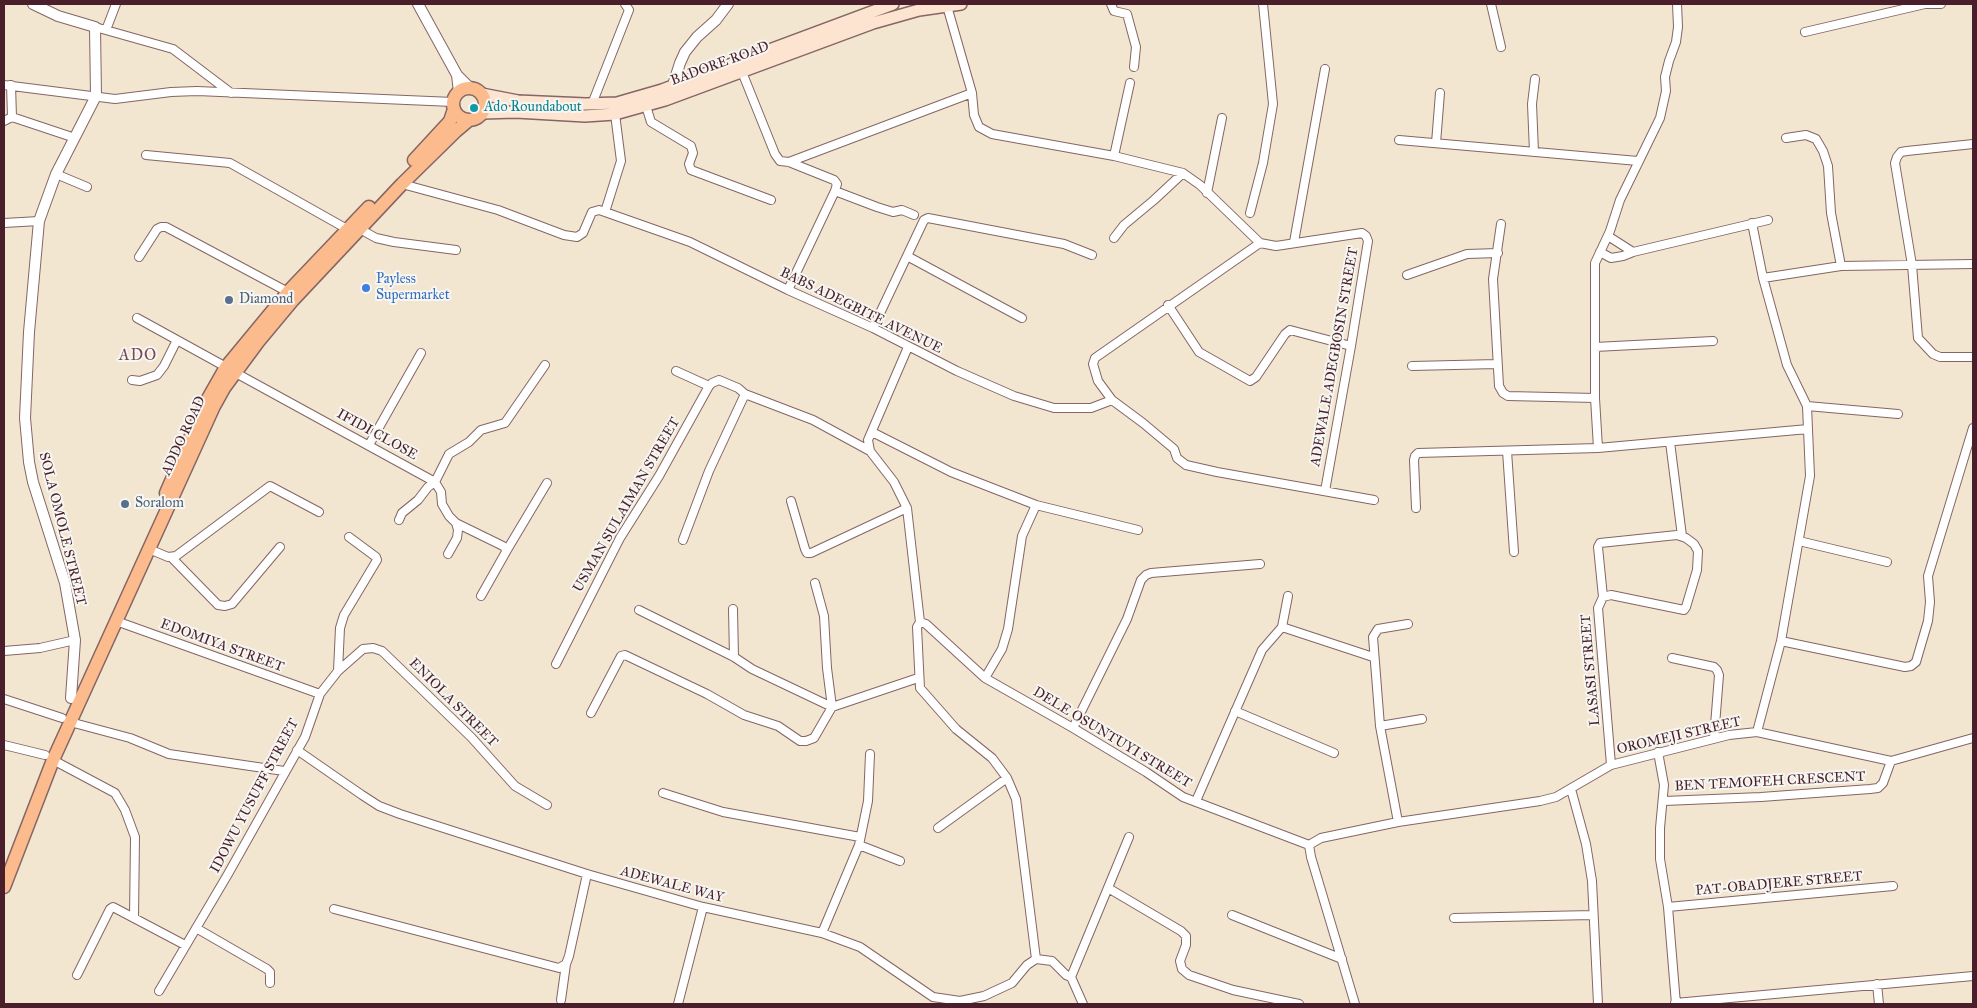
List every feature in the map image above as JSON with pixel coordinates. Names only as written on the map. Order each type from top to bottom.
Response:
[{"type":"main road","name":"BADORE ROAD","points":[[464,97],[592,104],[617,103],[641,97],[892,4]]},
{"type":"main road","name":"BADORE ROAD","points":[[482,113],[516,112],[584,116],[615,114],[646,106],[873,23],[919,10],[961,4]]},
{"type":"main road","points":[[469,120],[458,116],[464,97],[485,106],[482,113]]},
{"type":"main road","name":"ADDO ROAD","points":[[4,866],[66,720],[116,621],[230,370],[446,126],[464,97]]},
{"type":"main road","name":"ADDO ROAD","points":[[66,720],[71,698],[205,404],[288,292],[456,131],[469,120],[477,118],[482,113]]},
{"type":"main road","name":"ADDO ROAD","points":[[4,887],[49,758]]},
{"type":"street","points":[[32,4],[58,16],[173,49],[231,93]]},
{"type":"street","points":[[106,30],[116,4]]},
{"type":"street","points":[[12,117],[8,85],[115,99],[171,92],[464,97],[457,75],[418,4]]},
{"type":"street","points":[[592,104],[629,10],[625,4]]},
{"type":"street","points":[[673,85],[685,52],[697,37],[716,20],[728,4]]},
{"type":"street","points":[[1111,4],[1114,11],[1127,14],[1136,47],[1134,67]]},
{"type":"street","points":[[1250,213],[1263,163],[1273,104],[1263,4]]},
{"type":"street","points":[[1491,4],[1501,48]]},
{"type":"street","points":[[1598,448],[1595,398],[1595,262],[1608,236],[1620,200],[1660,118],[1666,91],[1665,77],[1676,42],[1678,27],[1677,4]]},
{"type":"street","points":[[1805,32],[1926,4],[1941,4]]},
{"type":"street","points":[[946,6],[972,93],[974,115],[979,127],[992,134],[1114,156],[1183,173],[1260,243],[1168,305],[1095,358],[1093,364],[1098,381],[1112,400],[1144,423],[1174,449],[1177,458],[1186,465],[1374,500]]},
{"type":"street","name":"SOLA OMOLE STREET","points":[[71,698],[75,640],[65,583],[33,482],[26,427],[30,332],[39,221],[56,174],[96,96],[95,27]]},
{"type":"street","points":[[1294,242],[1325,69]]},
{"type":"street","points":[[742,72],[775,154],[780,161],[788,162],[834,180],[837,184],[788,290]]},
{"type":"street","points":[[1534,152],[1532,104],[1535,80]]},
{"type":"street","points":[[1114,156],[1130,83]]},
{"type":"street","points":[[788,162],[972,93]]},
{"type":"street","points":[[1436,143],[1440,93]]},
{"type":"street","points":[[646,106],[651,122],[691,146],[693,153],[689,164],[691,170],[771,200]]},
{"type":"street","points":[[402,184],[498,210],[571,237],[577,237],[583,233],[592,212],[599,210],[605,212],[621,161],[615,114]]},
{"type":"street","points":[[4,121],[12,117],[75,138]]},
{"type":"street","points":[[1207,193],[1222,118]]},
{"type":"street","points":[[1786,138],[1806,136],[1816,139],[1823,150],[1828,166],[1831,213],[1841,266]]},
{"type":"street","points":[[1399,140],[1638,161]]},
{"type":"street","points":[[1973,144],[1906,150],[1897,156],[1895,163],[1912,265],[1918,338],[1933,354],[1940,357],[1973,357]]},
{"type":"street","points":[[146,155],[230,163],[353,229],[376,238],[456,250]]},
{"type":"street","points":[[1114,238],[1124,225],[1183,173]]},
{"type":"street","points":[[56,174],[87,187]]},
{"type":"street","points":[[835,191],[893,212],[902,210],[914,215]]},
{"type":"street","name":"BABS ADEGBITE AVENUE","points":[[605,212],[690,242],[788,290],[873,328],[957,371],[1014,396],[1054,408],[1091,408],[1112,400]]},
{"type":"street","points":[[873,328],[924,220],[928,218],[1064,244],[1092,255]]},
{"type":"street","points":[[1600,252],[1611,258],[1622,256],[1768,220]]},
{"type":"street","points":[[4,223],[39,221]]},
{"type":"street","points":[[1752,223],[1763,278],[1787,365],[1807,406],[1810,476],[1781,641],[1756,732]]},
{"type":"street","points":[[1501,224],[1498,253],[1492,279],[1499,386],[1503,393],[1508,396],[1595,398]]},
{"type":"street","points":[[139,256],[157,229],[161,227],[166,228],[288,292]]},
{"type":"street","name":"ADEWALE ADEGBOSIN STREET","points":[[1260,243],[1276,246],[1362,233],[1368,241],[1325,491]]},
{"type":"street","points":[[1608,236],[1632,252]]},
{"type":"street","points":[[1407,275],[1467,254],[1498,253]]},
{"type":"street","points":[[907,256],[1022,318]]},
{"type":"street","points":[[1763,278],[1841,266],[1973,264]]},
{"type":"street","points":[[1168,305],[1199,352],[1250,380],[1256,378],[1285,334],[1290,330],[1351,346]]},
{"type":"street","name":"IFIDI CLOSE","points":[[137,318],[435,482]]},
{"type":"street","points":[[132,380],[140,381],[156,375],[164,366],[177,340]]},
{"type":"street","points":[[1595,347],[1713,341]]},
{"type":"street","points":[[870,451],[868,440],[908,347]]},
{"type":"street","points":[[369,445],[421,353]]},
{"type":"street","points":[[1412,366],[1497,364]]},
{"type":"street","points":[[399,520],[402,513],[418,500],[428,486],[435,482],[449,454],[469,442],[481,430],[506,423],[545,365]]},
{"type":"street","points":[[676,371],[709,386],[712,382],[718,380],[738,388],[745,394],[813,420],[870,451],[894,482],[907,508],[920,622],[917,628],[920,688],[956,729],[992,758],[1008,778],[1016,799],[1036,959],[1052,961],[1070,977],[1083,1004]]},
{"type":"street","name":"USMAN SULAIMAN STREET","points":[[556,664],[620,538],[659,476],[709,386]]},
{"type":"street","points":[[683,540],[709,471],[745,394]]},
{"type":"street","points":[[1807,406],[1898,414]]},
{"type":"street","points":[[1781,641],[1905,667],[1911,666],[1916,662],[1928,621],[1930,602],[1928,576],[1973,428]]},
{"type":"street","points":[[1416,508],[1414,460],[1418,453],[1598,448],[1808,429]]},
{"type":"street","points":[[872,432],[951,472],[1036,505],[1138,530]]},
{"type":"street","points":[[1603,597],[1598,547],[1600,543],[1682,536],[1670,442]]},
{"type":"street","points":[[1507,451],[1514,552]]},
{"type":"street","points":[[435,482],[441,492],[442,504],[456,523],[503,546],[507,550]]},
{"type":"street","points":[[481,596],[547,483]]},
{"type":"street","points":[[172,558],[270,486],[319,512]]},
{"type":"street","points":[[791,501],[805,549],[807,553],[811,554],[907,508]]},
{"type":"street","points":[[985,678],[1002,649],[1008,629],[1022,536],[1036,505]]},
{"type":"street","points":[[448,554],[457,538],[458,530],[456,523]]},
{"type":"street","name":"LASASI STREET","points":[[1611,765],[1598,608],[1603,597],[1611,594],[1684,610],[1696,570],[1698,551],[1694,544],[1682,536]]},
{"type":"street","points":[[338,671],[340,628],[344,615],[377,560],[376,557],[349,537]]},
{"type":"street","points":[[1799,541],[1887,562]]},
{"type":"street","points":[[149,549],[172,558],[218,605],[225,606],[232,604],[280,548]]},
{"type":"street","points":[[1073,728],[1127,618],[1141,580],[1146,575],[1151,573],[1260,564]]},
{"type":"street","points":[[591,713],[621,656],[625,655],[707,694],[744,715],[778,726],[800,741],[814,738],[832,707],[827,668],[824,616],[815,583]]},
{"type":"street","points":[[1196,801],[1262,650],[1282,627],[1288,596]]},
{"type":"street","points":[[733,609],[734,657]]},
{"type":"street","points":[[638,610],[734,657],[752,669],[832,707],[918,678]]},
{"type":"street","name":"EDOMIYA STREET","points":[[116,621],[320,694]]},
{"type":"street","name":"DELE OSUNTUYI STREET","points":[[920,622],[926,624],[985,678],[1073,728],[1146,772],[1183,797],[1309,845]]},
{"type":"street","points":[[1398,822],[1380,726],[1373,657],[1373,637],[1378,629],[1408,624]]},
{"type":"street","points":[[1282,627],[1373,657]]},
{"type":"street","points":[[4,652],[40,648],[75,640]]},
{"type":"street","name":"ENIOLA STREET","points":[[338,671],[363,649],[373,648],[382,650],[471,737],[515,786],[547,805]]},
{"type":"street","points":[[1672,658],[1714,667],[1718,670],[1714,738]]},
{"type":"street","name":"IDOWU YUSUFF STREET","points":[[159,991],[228,874],[284,771],[298,750],[320,694],[338,671]]},
{"type":"street","points":[[4,699],[66,720],[130,738],[169,754],[284,771]]},
{"type":"street","points":[[1235,711],[1334,754]]},
{"type":"street","points":[[1380,726],[1422,719]]},
{"type":"street","name":"OROMEJI STREET","points":[[1309,845],[1321,838],[1398,822],[1556,797],[1611,765],[1714,738],[1756,732],[1891,761],[1973,738]]},
{"type":"street","points":[[4,745],[49,758],[115,793],[125,810],[135,837],[134,918]]},
{"type":"street","name":"ADEWALE WAY","points":[[298,750],[379,806],[588,874],[703,907],[822,933],[860,947],[933,997],[960,1001],[984,996],[1012,983],[1027,965],[1036,959]]},
{"type":"street","points":[[1658,752],[1664,782],[1664,801],[1660,828],[1660,859],[1668,907],[1675,1004],[1973,976]]},
{"type":"street","points":[[822,933],[859,841],[868,801],[870,754]]},
{"type":"street","name":"BEN TEMOFEH CRESCENT","points":[[1664,801],[1761,797],[1878,788],[1883,783],[1891,761]]},
{"type":"street","points":[[938,828],[1008,778]]},
{"type":"street","points":[[1571,789],[1586,844],[1592,881],[1592,916],[1598,1004]]},
{"type":"street","points":[[663,793],[723,812],[859,841],[900,861]]},
{"type":"street","points":[[1070,977],[1129,836]]},
{"type":"street","points":[[1309,845],[1355,1004]]},
{"type":"street","points":[[561,1000],[566,964],[588,874]]},
{"type":"street","name":"PAT-OBADJERE STREET","points":[[1668,907],[1893,886]]},
{"type":"street","points":[[1108,888],[1181,931],[1186,936],[1186,945],[1180,961],[1182,969],[1189,974],[1233,990],[1299,1004]]},
{"type":"street","points":[[77,975],[110,909],[113,907],[185,945]]},
{"type":"street","points":[[678,1004],[703,907]]},
{"type":"street","points":[[334,909],[559,968],[566,964]]},
{"type":"street","points":[[1232,916],[1342,959]]},
{"type":"street","points":[[1454,918],[1592,916]]},
{"type":"street","points":[[196,928],[267,968],[270,972],[270,983]]},
{"type":"street","points":[[1877,984],[1879,1004]]},
{"type":"street","points":[[1773,995],[1773,1004]]},
{"type":"place","name":"Ado Roundabout","points":[[474,108]]},
{"type":"place","name":"Payless Supermarket","points":[[366,288]]},
{"type":"place","name":"Diamond","points":[[229,300]]},
{"type":"place","name":"Soralom","points":[[125,504]]},
{"type":"district","name":"ADO","points":[[138,356]]}]
